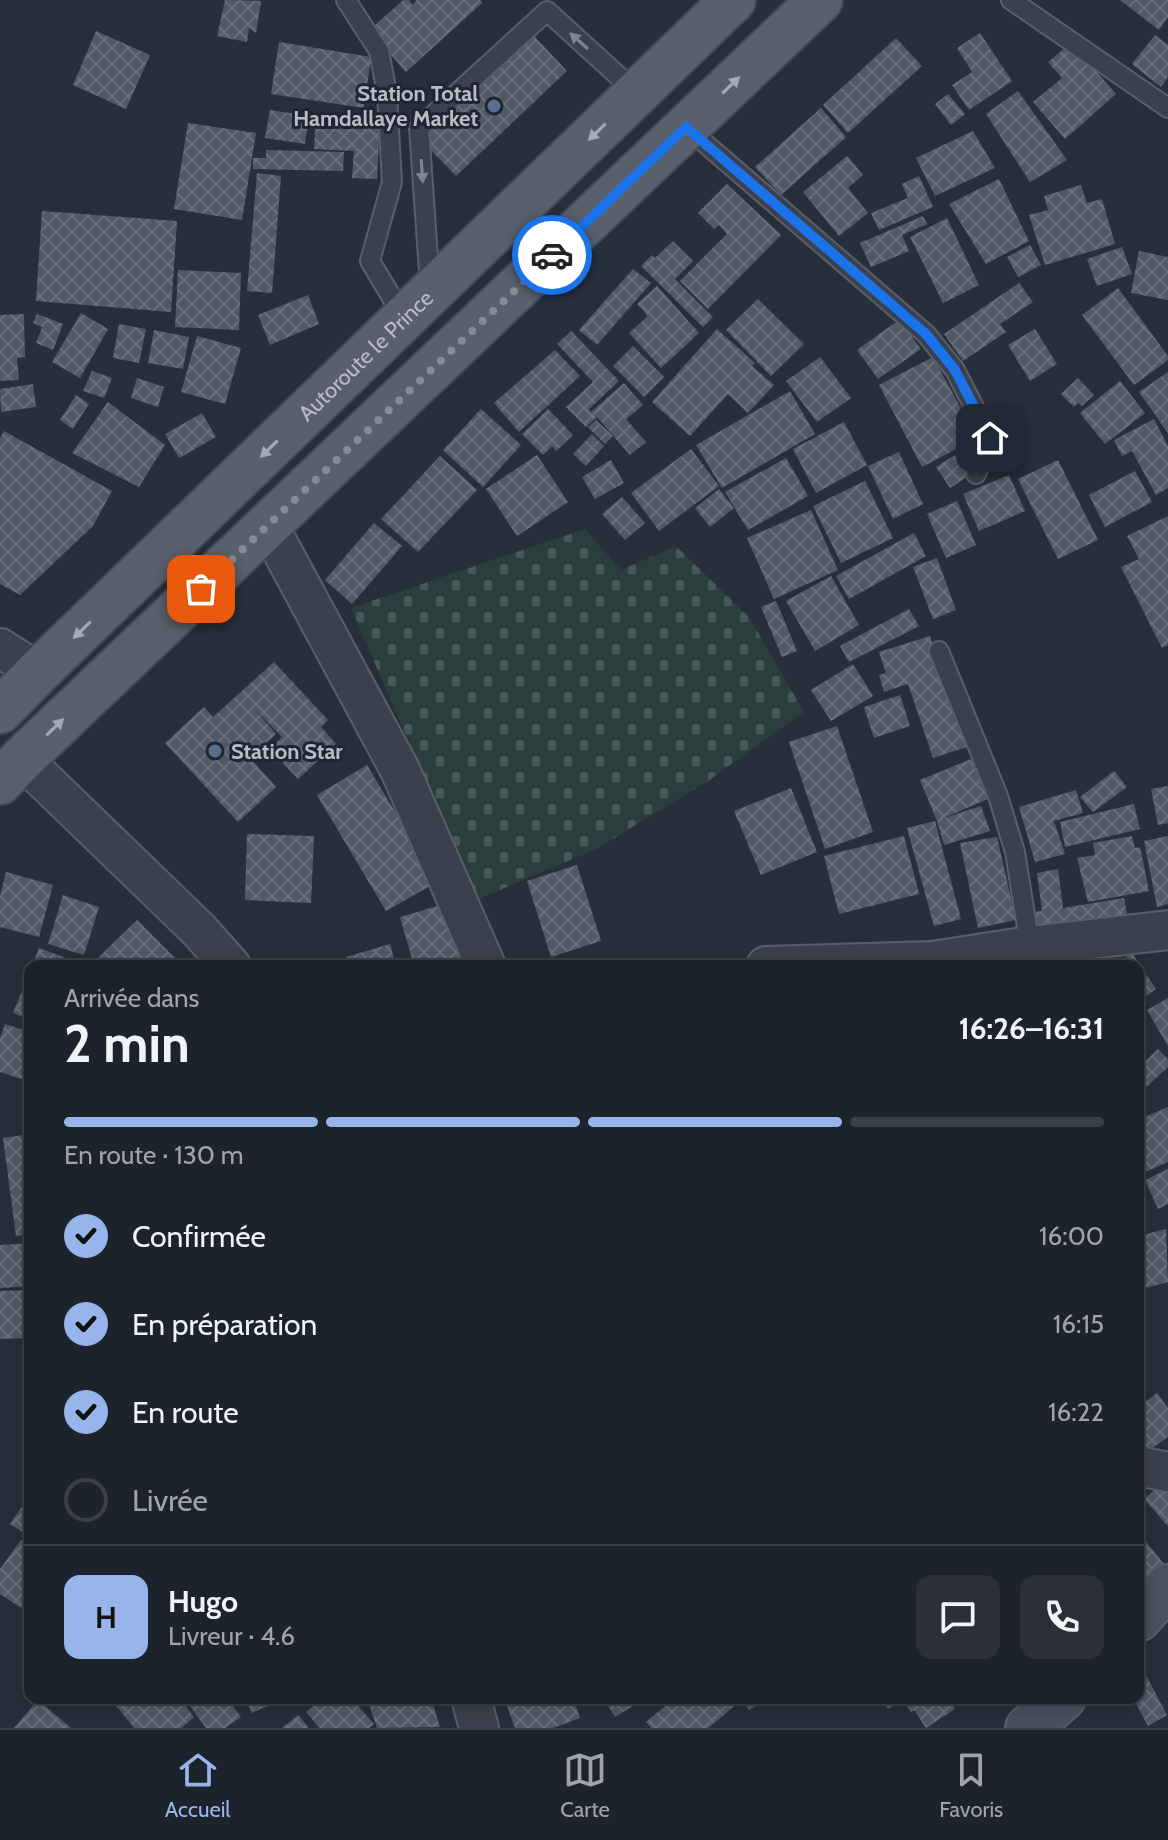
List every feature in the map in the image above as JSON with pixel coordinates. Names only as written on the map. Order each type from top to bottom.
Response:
[{"type":"main road","name":"Autoroute le Prince","points":[[0,711],[733,0]]},
{"type":"main road","points":[[11,770],[820,0]]},
{"type":"street","points":[[268,525],[400,770],[483,960]]},
{"type":"street","points":[[0,648],[38,672]]},
{"type":"street","points":[[11,770],[199,930],[226,960]]},
{"type":"street","points":[[939,960],[1168,930]]},
{"type":"street","points":[[1144,1467],[1168,1472]]},
{"type":"street","points":[[1144,1613],[1168,1587]]},
{"type":"street","points":[[473,1704],[479,1728]]},
{"type":"street","points":[[1028,1728],[1056,1704]]},
{"type":"lane","points":[[346,0],[379,51],[387,93],[392,182],[370,261],[417,306]]},
{"type":"lane","points":[[1011,0],[1168,108]]},
{"type":"lane","points":[[417,306],[419,128],[547,11],[637,93]]},
{"type":"lane","points":[[686,127],[926,334],[955,370],[990,438],[976,474]]},
{"type":"lane","points":[[939,651],[998,796],[1015,852],[1030,946]]},
{"type":"green space","points":[[585,529],[621,570],[676,546],[749,617],[804,712],[708,781],[596,849],[469,903],[411,747],[351,608]]},
{"type":"building","points":[[225,0],[261,1],[256,33],[249,28],[247,42],[217,36]]},
{"type":"building","points":[[403,0],[409,0],[412,5],[417,0],[480,0],[482,3],[406,72],[375,37],[372,28]]},
{"type":"building","points":[[1120,0],[1168,0],[1168,17],[1159,30]]},
{"type":"building","points":[[96,31],[150,55],[126,109],[73,85]]},
{"type":"building","points":[[980,33],[1012,81],[969,110],[952,85],[972,72],[957,48]]},
{"type":"building","name":"Station Total Hamdallaye Market","points":[[533,35],[567,71],[456,176],[421,140]]},
{"type":"building","points":[[1155,35],[1168,45],[1168,77],[1161,87],[1132,64]]},
{"type":"building","points":[[896,38],[922,66],[848,133],[823,105]]},
{"type":"building","points":[[279,42],[371,57],[364,108],[271,94]]},
{"type":"building","points":[[1071,43],[1116,94],[1065,139],[1033,102],[1062,78],[1048,62]]},
{"type":"building","points":[[1018,91],[1067,160],[1030,182],[986,114]]},
{"type":"building","points":[[948,94],[965,114],[951,125],[935,104]]},
{"type":"building","points":[[821,108],[846,137],[781,195],[755,167]]},
{"type":"building","points":[[270,110],[309,116],[305,144],[265,138]]},
{"type":"building","points":[[316,114],[380,117],[377,179],[352,178],[354,151],[314,149]]},
{"type":"building","points":[[188,123],[256,133],[242,220],[174,209]]},
{"type":"building","points":[[973,131],[995,168],[935,196],[916,158]]},
{"type":"building","points":[[266,150],[344,152],[343,171],[253,169],[253,158],[266,158]]},
{"type":"building","points":[[847,156],[863,175],[848,188],[868,213],[839,236],[803,192]]},
{"type":"building","points":[[257,173],[281,176],[272,293],[247,291]]},
{"type":"building","points":[[919,176],[933,207],[879,230],[871,213],[908,198],[902,184]]},
{"type":"building","points":[[999,179],[1029,241],[986,264],[949,204]]},
{"type":"building","points":[[727,184],[781,235],[708,309],[680,281],[727,234],[719,225],[714,229],[698,213]]},
{"type":"building","points":[[1081,185],[1087,203],[1102,199],[1115,244],[1045,265],[1029,215],[1048,210],[1044,196]]},
{"type":"building","points":[[42,211],[177,221],[171,312],[36,301]]},
{"type":"building","points":[[923,216],[927,224],[902,235],[909,251],[871,267],[860,243]]},
{"type":"building","points":[[947,218],[979,285],[943,303],[910,237]]},
{"type":"building","points":[[673,241],[693,261],[675,279],[713,317],[703,327],[641,266]]},
{"type":"building","points":[[1030,245],[1041,265],[1018,277],[1007,257]]},
{"type":"building","points":[[1122,247],[1132,274],[1097,286],[1087,259]]},
{"type":"building","points":[[1139,251],[1168,257],[1168,300],[1131,293]]},
{"type":"building","points":[[633,269],[651,283],[597,345],[579,330]]},
{"type":"building","points":[[178,270],[241,273],[239,330],[175,327]]},
{"type":"building","points":[[1019,283],[1033,302],[1000,324],[1006,332],[963,361],[944,334]]},
{"type":"building","points":[[657,286],[699,333],[661,368],[629,333],[648,316],[637,304]]},
{"type":"building","points":[[1118,288],[1168,356],[1168,360],[1134,385],[1082,315]]},
{"type":"building","points":[[308,295],[319,324],[270,345],[258,315]]},
{"type":"building","points":[[758,299],[804,344],[771,376],[726,330]]},
{"type":"building","points":[[81,313],[108,329],[80,378],[52,362]]},
{"type":"building","points":[[24,314],[25,357],[17,358],[19,380],[0,381],[0,315]]},
{"type":"building","points":[[37,314],[63,324],[53,350],[36,343],[42,327],[33,323]]},
{"type":"building","points":[[899,320],[921,349],[878,379],[857,350]]},
{"type":"building","points":[[119,324],[146,329],[139,363],[113,358]]},
{"type":"building","points":[[717,329],[774,385],[748,413],[728,394],[690,436],[652,402]]},
{"type":"building","points":[[1035,329],[1057,364],[1030,381],[1008,345]]},
{"type":"building","points":[[154,330],[189,337],[183,369],[148,363]]},
{"type":"building","points":[[571,331],[619,381],[589,409],[591,412],[624,383],[643,405],[626,419],[646,442],[630,455],[597,417],[586,427],[566,407],[593,382],[557,344]]},
{"type":"building","points":[[197,336],[241,348],[225,404],[181,392]]},
{"type":"building","points":[[633,346],[664,377],[644,397],[613,366]]},
{"type":"building","points":[[555,350],[580,376],[519,432],[494,403]]},
{"type":"building","points":[[820,357],[851,398],[817,422],[786,381]]},
{"type":"building","points":[[933,357],[977,438],[922,467],[879,385]]},
{"type":"building","points":[[92,371],[112,378],[104,398],[83,391]]},
{"type":"building","points":[[1168,372],[1168,433],[1139,392]]},
{"type":"building","points":[[137,378],[164,387],[158,407],[131,398]]},
{"type":"building","points":[[1078,378],[1094,395],[1082,406],[1078,403],[1074,407],[1061,394]]},
{"type":"building","points":[[1120,381],[1145,413],[1105,444],[1080,413]]},
{"type":"building","points":[[33,384],[36,407],[1,412],[0,389]]},
{"type":"building","points":[[790,391],[815,434],[722,488],[696,445]]},
{"type":"building","points":[[76,395],[89,404],[73,429],[60,420]]},
{"type":"building","points":[[108,402],[165,445],[139,487],[72,453]]},
{"type":"building","points":[[481,409],[521,445],[483,487],[443,450]]},
{"type":"building","points":[[548,409],[573,435],[556,451],[552,446],[543,455],[522,434]]},
{"type":"building","points":[[202,413],[216,437],[179,458],[165,434]]},
{"type":"building","points":[[1154,419],[1168,446],[1168,488],[1156,495],[1132,451],[1122,456],[1114,440]]},
{"type":"building","points":[[596,420],[613,436],[605,444],[588,427]]},
{"type":"building","points":[[844,422],[867,465],[816,493],[793,449]]},
{"type":"building","points":[[4,431],[112,491],[93,526],[20,595],[0,584],[0,438]]},
{"type":"building","points":[[592,434],[604,446],[586,466],[573,454]]},
{"type":"building","points":[[973,444],[986,465],[950,488],[936,467]]},
{"type":"building","points":[[691,449],[719,486],[659,531],[631,493]]},
{"type":"building","points":[[899,452],[923,504],[893,519],[868,466]]},
{"type":"building","points":[[537,455],[568,502],[517,536],[486,489]]},
{"type":"building","points":[[440,456],[477,490],[418,552],[381,519]]},
{"type":"building","points":[[786,458],[808,496],[748,530],[725,492]]},
{"type":"building","points":[[611,460],[624,483],[595,499],[582,477]]},
{"type":"building","points":[[1058,460],[1098,540],[1058,559],[1018,479]]},
{"type":"building","points":[[1135,471],[1152,502],[1105,527],[1089,495]]},
{"type":"building","points":[[1009,475],[1025,511],[979,531],[963,494]]},
{"type":"building","points":[[865,481],[893,538],[841,563],[813,506]]},
{"type":"building","points":[[719,489],[734,508],[710,527],[695,508]]},
{"type":"building","points":[[622,497],[645,523],[625,540],[602,514]]},
{"type":"building","points":[[957,501],[976,545],[946,558],[927,514]]},
{"type":"building","points":[[811,510],[838,570],[774,599],[747,538]]},
{"type":"building","points":[[1168,516],[1168,645],[1162,648],[1121,567],[1139,559],[1127,536]]},
{"type":"building","points":[[374,523],[402,546],[352,604],[325,580]]},
{"type":"building","points":[[914,533],[926,556],[849,599],[836,576]]},
{"type":"building","points":[[937,558],[956,610],[933,619],[913,567]]},
{"type":"building","points":[[831,576],[859,625],[815,651],[786,601]]},
{"type":"building","points":[[776,601],[797,651],[782,657],[761,607]]},
{"type":"building","points":[[909,609],[919,626],[849,662],[840,646]]},
{"type":"building","points":[[930,636],[967,747],[933,758],[908,684],[884,692],[879,675],[886,673],[879,652]]},
{"type":"building","points":[[274,662],[328,720],[321,727],[336,744],[298,779],[270,749],[282,737],[254,708],[276,734],[250,758],[276,787],[238,822],[165,743],[204,707],[213,717]]},
{"type":"building","points":[[853,664],[873,696],[831,721],[811,690]]},
{"type":"building","points":[[900,695],[910,726],[874,738],[864,707]]},
{"type":"building","points":[[837,726],[873,832],[825,849],[789,742]]},
{"type":"building","points":[[971,759],[988,799],[941,819],[981,806],[990,831],[944,845],[920,780]]},
{"type":"building","points":[[367,765],[437,882],[386,911],[317,795]]},
{"type":"building","points":[[1114,771],[1127,787],[1093,812],[1080,797]]},
{"type":"building","points":[[1168,786],[1168,823],[1158,825],[1151,789]]},
{"type":"building","points":[[791,788],[817,852],[761,875],[734,811]]},
{"type":"building","points":[[1076,790],[1083,813],[1054,821],[1065,854],[1035,862],[1019,807]]},
{"type":"building","points":[[1134,804],[1140,829],[1065,847],[1060,822]]},
{"type":"building","points":[[935,821],[961,919],[934,926],[907,828]]},
{"type":"building","points":[[247,834],[314,836],[311,903],[245,900]]},
{"type":"building","points":[[904,836],[919,894],[839,914],[824,856]]},
{"type":"building","points":[[1132,836],[1135,848],[1140,847],[1149,891],[1088,902],[1077,858],[1095,855],[1093,843]]},
{"type":"building","points":[[1168,836],[1168,904],[1157,907],[1144,841]]},
{"type":"building","points":[[997,837],[1016,920],[978,928],[960,843]]},
{"type":"building","points":[[577,865],[601,941],[551,957],[527,881]]},
{"type":"building","points":[[1058,869],[1063,908],[1124,898],[1129,926],[1037,940],[1033,912],[1042,911],[1037,873]]},
{"type":"building","points":[[6,872],[53,885],[39,937],[0,927],[0,896]]},
{"type":"building","points":[[63,895],[99,907],[84,955],[48,944]]},
{"type":"building","points":[[448,903],[465,960],[412,960],[400,917]]},
{"type":"building","points":[[137,920],[177,960],[102,960],[99,957]]},
{"type":"building","points":[[390,944],[394,960],[347,960],[346,957]]},
{"type":"building","points":[[39,948],[71,960],[34,960]]},
{"type":"building","points":[[1132,953],[1137,960],[1122,960]]},
{"type":"building","points":[[1144,971],[1156,989],[1144,998]]},
{"type":"building","points":[[24,986],[24,1018],[13,1013]]},
{"type":"building","points":[[1168,998],[1168,1046],[1147,1010]]},
{"type":"building","points":[[5,1024],[24,1030],[24,1080],[0,1072],[0,1038]]},
{"type":"building","points":[[1158,1049],[1168,1059],[1168,1067],[1144,1089],[1144,1062]]},
{"type":"building","points":[[1168,1107],[1168,1162],[1144,1172],[1144,1117]]},
{"type":"building","points":[[24,1135],[24,1235],[16,1236],[3,1138]]},
{"type":"building","points":[[1168,1169],[1168,1204],[1158,1209],[1145,1180]]},
{"type":"building","points":[[1166,1229],[1168,1282],[1144,1288],[1144,1234]]},
{"type":"building","points":[[24,1243],[24,1286],[0,1288],[0,1245]]},
{"type":"building","points":[[24,1290],[24,1338],[0,1339],[0,1291]]},
{"type":"building","points":[[1157,1393],[1168,1408],[1168,1437],[1144,1454],[1144,1403]]},
{"type":"building","points":[[1166,1480],[1168,1482],[1168,1526],[1144,1499]]},
{"type":"building","points":[[24,1504],[24,1533],[10,1524]]},
{"type":"building","points":[[1144,1539],[1164,1564],[1144,1580]]},
{"type":"building","points":[[21,1540],[24,1542],[24,1604],[21,1608],[0,1594],[0,1569]]},
{"type":"building","points":[[1147,1677],[1167,1715],[1148,1726],[1136,1704],[1144,1704],[1144,1679]]},
{"type":"building","points":[[35,1704],[43,1704],[71,1728],[14,1728]]},
{"type":"building","points":[[115,1704],[184,1704],[194,1717],[181,1728],[134,1728]]},
{"type":"building","points":[[188,1704],[231,1704],[241,1717],[225,1728],[206,1728]]},
{"type":"building","points":[[248,1704],[273,1704],[251,1713]]},
{"type":"building","points":[[315,1704],[356,1704],[374,1724],[369,1728],[320,1728],[306,1712]]},
{"type":"building","points":[[369,1704],[433,1704],[440,1727],[377,1728]]},
{"type":"building","points":[[506,1704],[575,1704],[580,1718],[553,1728],[515,1728]]},
{"type":"building","points":[[607,1704],[636,1704],[615,1717]]},
{"type":"building","points":[[668,1704],[737,1704],[708,1728],[651,1728],[646,1722]]},
{"type":"building","points":[[746,1704],[760,1704],[749,1710]]},
{"type":"building","points":[[906,1704],[952,1704],[955,1709],[926,1728],[914,1710],[911,1712]]},
{"type":"building","points":[[298,1715],[309,1728],[282,1728]]},
{"type":"way so far","points":[[201,589],[552,255]]},
{"type":"place","name":"Station Total Hamdallaye Market","points":[[494,106]]},
{"type":"place","name":"Station Star","points":[[215,751]]},
{"type":"route","points":[[552,255],[686,127],[926,334],[955,370],[990,438]]}]
